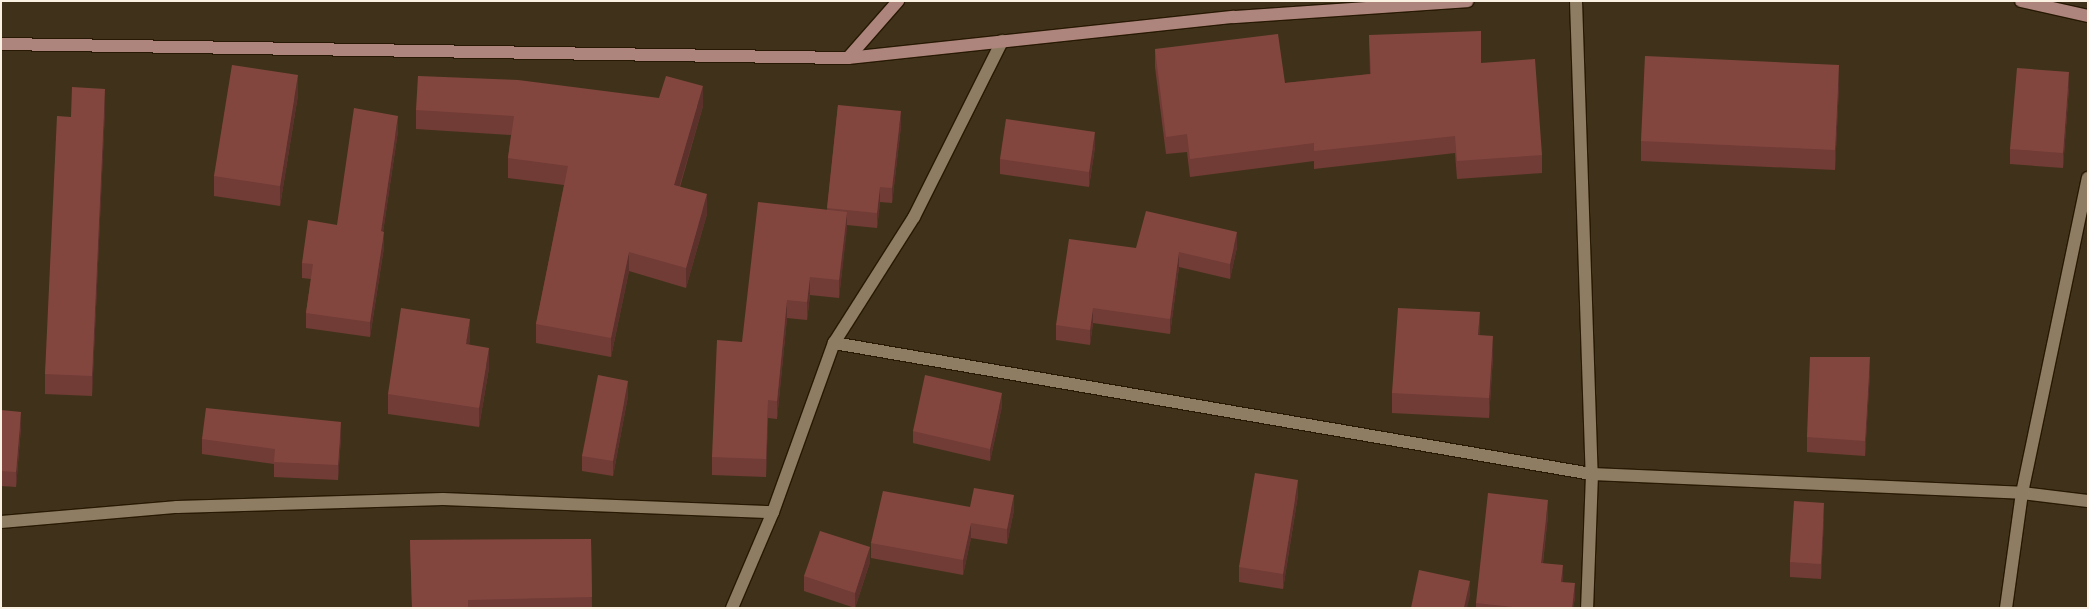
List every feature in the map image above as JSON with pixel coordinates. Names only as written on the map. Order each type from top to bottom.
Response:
[{"type":"main road","points":[[848,58],[898,1]]},
{"type":"main road","points":[[1,44],[848,58],[1234,17],[1467,1]]},
{"type":"main road","points":[[2021,1],[2088,16]]},
{"type":"street","points":[[1576,1],[1592,474],[1587,608]]},
{"type":"street","points":[[732,608],[773,512],[834,343],[914,217],[1002,41]]},
{"type":"street","points":[[2006,608],[2022,493],[2088,178]]},
{"type":"street","points":[[834,343],[1592,474],[2022,493],[2088,500]]},
{"type":"street","points":[[1,522],[177,507],[444,499],[773,512]]},
{"type":"building","points":[[1481,31],[1481,63],[1535,59],[1542,155],[1457,161],[1455,136],[1314,151],[1314,143],[1190,159],[1187,134],[1166,137],[1155,49],[1278,34],[1285,83],[1371,74],[1369,35]]},
{"type":"building","points":[[1645,56],[1839,65],[1835,150],[1641,141]]},
{"type":"building","points":[[232,65],[298,75],[280,186],[214,176]]},
{"type":"building","points":[[2017,68],[2069,72],[2063,153],[2010,149]]},
{"type":"building","points":[[418,76],[518,80],[659,98],[666,76],[703,86],[674,185],[707,194],[686,268],[629,252],[611,338],[536,324],[568,166],[508,158],[514,116],[416,110]]},
{"type":"building","points":[[72,87],[105,89],[92,376],[45,374],[57,116],[71,117]]},
{"type":"building","points":[[838,105],[901,111],[892,188],[880,187],[877,213],[827,208]]},
{"type":"building","points":[[354,108],[398,116],[381,231],[384,232],[370,322],[306,313],[313,264],[302,263],[308,220],[337,225]]},
{"type":"building","points":[[1006,119],[1095,132],[1089,172],[1000,159]]},
{"type":"building","points":[[758,202],[847,212],[839,280],[810,277],[807,302],[787,300],[777,401],[768,400],[766,459],[712,457],[717,340],[742,342]]},
{"type":"building","points":[[1146,211],[1237,232],[1230,264],[1179,252],[1170,319],[1093,308],[1090,330],[1056,325],[1069,239],[1136,248]]},
{"type":"building","points":[[401,308],[470,319],[466,344],[489,348],[479,408],[388,394]]},
{"type":"building","points":[[1398,308],[1480,312],[1478,335],[1493,336],[1489,398],[1392,393]]},
{"type":"building","points":[[1810,357],[1870,357],[1865,441],[1807,437]]},
{"type":"building","points":[[598,375],[628,381],[613,461],[582,456]]},
{"type":"building","points":[[925,375],[1002,393],[990,449],[913,431]]},
{"type":"building","points":[[206,408],[341,422],[338,465],[274,462],[275,449],[202,439]]},
{"type":"building","points":[[1,410],[21,412],[16,472],[1,471]]},
{"type":"building","points":[[1255,473],[1298,480],[1283,574],[1239,567]]},
{"type":"building","points":[[974,488],[1014,495],[1007,529],[971,523],[963,560],[871,543],[883,491],[970,507]]},
{"type":"building","points":[[1488,493],[1548,500],[1541,563],[1563,565],[1561,582],[1575,583],[1572,608],[1523,608],[1476,603]]},
{"type":"building","points":[[1794,501],[1824,503],[1821,564],[1790,562]]},
{"type":"building","points":[[820,531],[870,547],[855,593],[804,576]]},
{"type":"building","points":[[591,539],[592,597],[468,600],[468,608],[412,608],[410,540]]},
{"type":"building","points":[[1419,570],[1470,581],[1464,608],[1411,608]]}]
